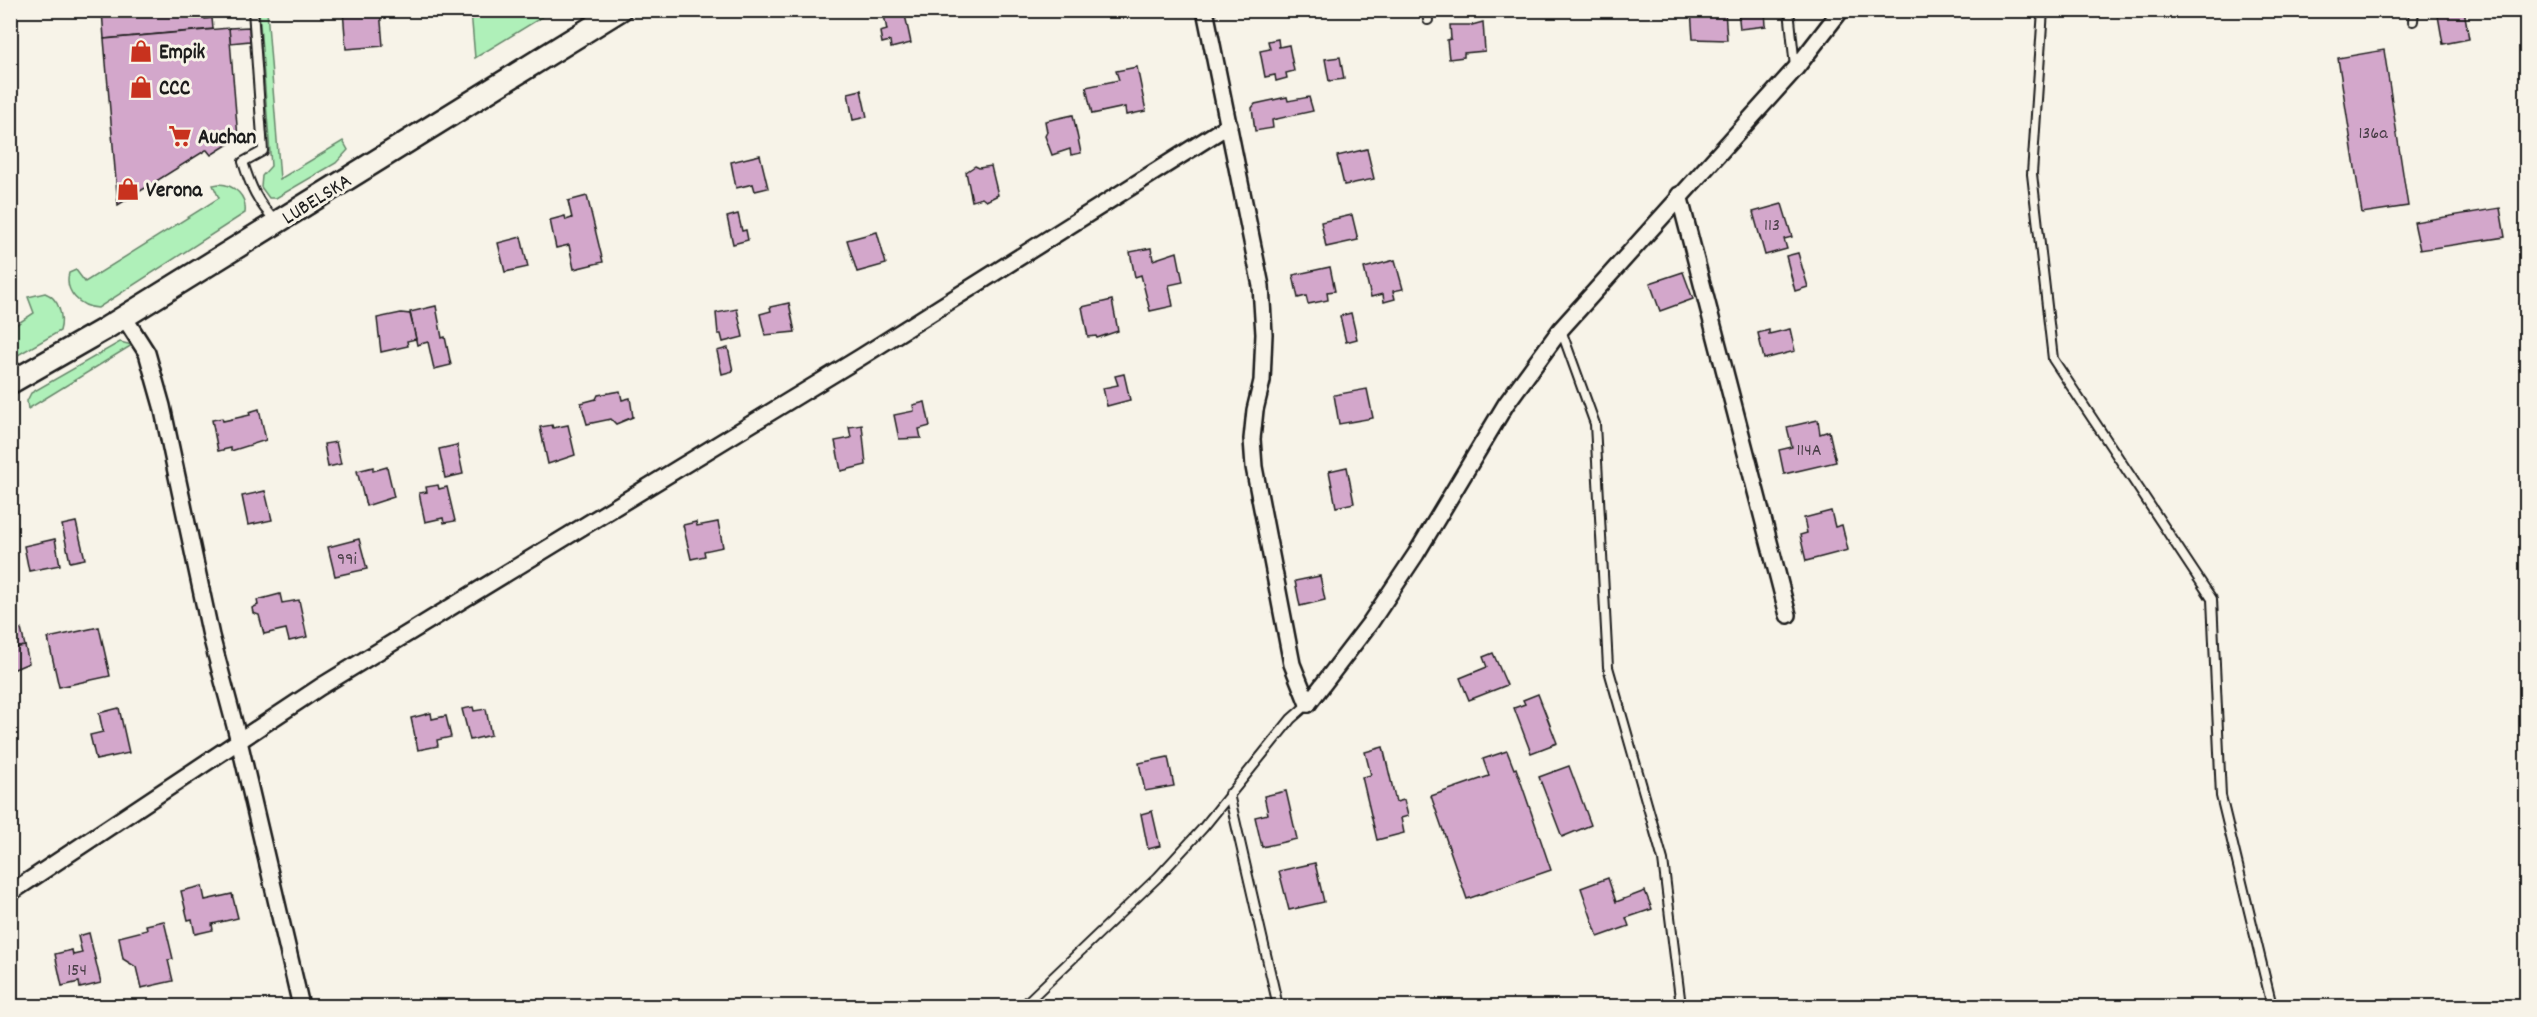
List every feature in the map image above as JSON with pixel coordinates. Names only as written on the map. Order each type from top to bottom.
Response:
[{"type":"main road","name":"LUBELSKA","points":[[10,383],[124,317],[620,10]]},
{"type":"street","points":[[1204,10],[1262,286],[1262,381],[1253,429],[1254,467],[1292,664],[1308,704]]},
{"type":"street","points":[[1308,704],[1383,603],[1416,554],[1506,404],[1561,329],[1679,195],[1796,68],[1841,10]]},
{"type":"street","points":[[10,893],[320,687],[861,357],[1229,125]]},
{"type":"street","points":[[1679,195],[1788,615]]},
{"type":"street","points":[[124,317],[147,353],[157,388],[211,636],[239,741],[301,1006]]},
{"type":"lane","points":[[253,10],[262,151],[243,162],[250,187],[265,211],[277,222]]},
{"type":"lane","points":[[1427,10],[1428,20]]},
{"type":"lane","points":[[1789,10],[1796,68]]},
{"type":"lane","points":[[2043,10],[2032,174],[2054,359],[2212,599],[2221,796],[2272,1006]]},
{"type":"lane","points":[[2413,21],[2414,10]]},
{"type":"lane","points":[[1561,329],[1595,424],[1608,667],[1663,860],[1681,1006]]},
{"type":"lane","points":[[1023,1006],[1158,877],[1291,719],[1308,704]]},
{"type":"lane","points":[[1229,794],[1278,1006]]},
{"type":"green space","points":[[471,10],[552,11],[475,58]]},
{"type":"green space","points":[[259,11],[267,11],[280,179],[343,141],[348,150],[336,163],[276,198],[269,198],[261,187],[262,176],[271,166]]},
{"type":"green space","points":[[219,184],[239,192],[244,201],[245,213],[98,308],[85,305],[71,292],[69,273],[76,270],[85,282],[219,198],[213,185]]},
{"type":"green space","points":[[45,293],[54,299],[59,309],[60,331],[11,359],[11,328],[34,313],[28,297]]},
{"type":"green space","points":[[120,342],[132,345],[28,409],[27,401],[31,393]]},
{"type":"building","points":[[102,10],[205,10],[205,19],[212,18],[213,29],[104,39]]},
{"type":"building","points":[[343,10],[380,10],[383,46],[346,49]]},
{"type":"building","points":[[883,10],[904,10],[911,43],[891,48],[890,41],[882,43],[880,32],[887,30]]},
{"type":"building","points":[[1691,10],[1725,10],[1727,40],[1693,39]]},
{"type":"building","points":[[1738,10],[1765,10],[1766,26],[1740,29]]},
{"type":"building","points":[[2437,10],[2464,10],[2469,39],[2443,44]]},
{"type":"building","points":[[1483,22],[1485,51],[1464,53],[1464,57],[1449,59],[1447,40],[1451,39],[1450,25],[1472,25]]},
{"type":"building","points":[[249,27],[250,41],[230,43],[229,28]]},
{"type":"building","points":[[229,28],[238,138],[211,155],[206,150],[118,205],[104,39]]},
{"type":"building","points":[[1278,39],[1279,47],[1289,45],[1294,71],[1286,73],[1287,78],[1276,81],[1275,75],[1265,77],[1260,51],[1270,49],[1268,41]]},
{"type":"building","points":[[2384,50],[2408,206],[2362,213],[2338,58]]},
{"type":"building","points":[[1340,57],[1344,79],[1329,81],[1325,59]]},
{"type":"building","points":[[1137,67],[1146,111],[1126,115],[1125,107],[1092,114],[1086,87],[1119,80],[1116,71]]},
{"type":"building","points":[[861,90],[867,117],[853,120],[848,93]]},
{"type":"building","points":[[1287,97],[1288,101],[1309,97],[1313,111],[1272,120],[1273,128],[1255,131],[1252,108],[1255,104]]},
{"type":"building","points":[[1073,115],[1081,153],[1071,155],[1070,149],[1052,155],[1045,136],[1047,132],[1045,121]]},
{"type":"building","points":[[1367,149],[1374,179],[1344,185],[1337,156]]},
{"type":"building","points":[[760,155],[768,188],[755,191],[753,184],[736,188],[731,162]]},
{"type":"building","points":[[975,166],[979,168],[991,166],[998,195],[986,201],[982,198],[972,201],[966,172]]},
{"type":"building","points":[[587,196],[603,262],[574,269],[569,245],[556,248],[550,220],[565,216],[566,220],[572,218],[568,201]]},
{"type":"building","points":[[1782,204],[1792,237],[1784,239],[1787,249],[1765,255],[1753,212]]},
{"type":"building","points":[[2500,208],[2505,237],[2420,250],[2414,222]]},
{"type":"building","points":[[738,214],[742,231],[746,230],[748,240],[733,244],[727,217]]},
{"type":"building","points":[[1352,215],[1358,240],[1326,247],[1321,222]]},
{"type":"building","points":[[877,232],[886,264],[857,272],[847,240]]},
{"type":"building","points":[[521,237],[528,267],[505,272],[498,243]]},
{"type":"building","points":[[1151,248],[1153,260],[1177,252],[1183,282],[1169,285],[1173,306],[1150,311],[1141,275],[1135,277],[1130,252]]},
{"type":"building","points":[[1798,253],[1808,287],[1795,291],[1786,256]]},
{"type":"building","points":[[1395,260],[1403,289],[1393,291],[1395,299],[1384,302],[1383,294],[1371,297],[1364,268]]},
{"type":"building","points":[[1330,267],[1335,291],[1327,292],[1328,300],[1308,304],[1306,296],[1298,298],[1293,275]]},
{"type":"building","points":[[1683,272],[1693,299],[1660,311],[1650,283]]},
{"type":"building","points":[[1112,300],[1118,331],[1097,338],[1096,336],[1088,337],[1082,307]]},
{"type":"building","points":[[789,303],[795,332],[765,335],[760,314],[771,311],[770,307]]},
{"type":"building","points":[[436,306],[442,338],[445,337],[451,365],[434,369],[428,342],[417,345],[410,312]]},
{"type":"building","points":[[737,309],[743,337],[723,342],[721,334],[718,334],[716,313]]},
{"type":"building","points":[[401,313],[410,314],[416,339],[407,341],[408,346],[381,352],[377,318]]},
{"type":"building","points":[[1351,313],[1357,339],[1346,342],[1340,316]]},
{"type":"building","points":[[1790,329],[1795,351],[1764,359],[1758,333],[1769,330],[1769,334]]},
{"type":"building","points":[[728,348],[733,371],[722,374],[717,351]]},
{"type":"building","points":[[1124,374],[1130,400],[1107,406],[1103,388],[1118,385],[1115,376]]},
{"type":"building","points":[[1367,389],[1373,418],[1339,424],[1334,395]]},
{"type":"building","points":[[620,391],[622,400],[630,398],[633,417],[616,424],[611,419],[587,424],[581,403],[596,399],[598,395]]},
{"type":"building","points":[[925,402],[930,426],[919,429],[921,438],[899,439],[894,415],[914,411],[913,405]]},
{"type":"building","points":[[259,409],[266,440],[231,451],[231,448],[218,451],[212,420],[222,418],[223,421],[250,415],[249,412]]},
{"type":"building","points":[[1818,420],[1820,434],[1829,431],[1836,462],[1784,474],[1779,450],[1792,447],[1787,427]]},
{"type":"building","points":[[552,425],[553,428],[568,425],[575,455],[548,464],[540,427]]},
{"type":"building","points":[[862,425],[866,465],[841,471],[835,441],[851,438],[849,427]]},
{"type":"building","points":[[336,442],[341,464],[328,467],[324,444]]},
{"type":"building","points":[[457,445],[463,474],[445,478],[439,449]]},
{"type":"building","points":[[373,467],[373,471],[387,467],[394,497],[366,506],[357,471]]},
{"type":"building","points":[[1347,467],[1354,503],[1336,507],[1329,471]]},
{"type":"building","points":[[438,485],[439,489],[447,487],[455,521],[444,523],[443,518],[425,522],[419,493],[427,492],[426,487]]},
{"type":"building","points":[[265,491],[272,520],[248,525],[242,496]]},
{"type":"building","points":[[1831,511],[1835,527],[1842,525],[1848,550],[1806,561],[1800,535],[1807,533],[1804,518]]},
{"type":"building","points":[[76,522],[85,559],[70,562],[62,525]]},
{"type":"building","points":[[696,522],[697,526],[718,522],[723,547],[704,551],[705,556],[691,559],[683,525]]},
{"type":"building","points":[[55,539],[60,565],[29,571],[24,546]]},
{"type":"building","points":[[359,539],[367,569],[335,576],[328,547]]},
{"type":"building","points":[[1320,576],[1325,600],[1300,606],[1295,581]]},
{"type":"building","points":[[280,594],[282,603],[299,600],[307,637],[289,641],[286,629],[264,634],[259,615],[253,613],[252,608],[258,605],[257,600]]},
{"type":"building","points":[[99,627],[110,676],[59,687],[48,638]]},
{"type":"building","points":[[21,629],[25,646],[14,648],[15,651],[10,652],[10,631]]},
{"type":"building","points":[[25,646],[29,663],[10,671],[10,652],[15,651],[14,648]]},
{"type":"building","points":[[1493,653],[1507,685],[1469,700],[1460,678],[1487,667],[1483,657]]},
{"type":"building","points":[[1538,694],[1557,743],[1531,753],[1514,708],[1525,704],[1523,700]]},
{"type":"building","points":[[473,707],[474,711],[486,709],[491,735],[470,740],[462,709]]},
{"type":"building","points":[[119,708],[129,753],[96,760],[90,735],[103,732],[99,713]]},
{"type":"building","points":[[431,713],[432,719],[446,716],[451,737],[437,740],[438,746],[418,750],[411,718]]},
{"type":"building","points":[[1383,747],[1396,802],[1404,800],[1408,816],[1401,818],[1404,833],[1377,840],[1362,777],[1371,775],[1365,752]]},
{"type":"building","points":[[1507,751],[1514,769],[1516,768],[1551,870],[1467,899],[1431,796],[1489,776],[1483,759]]},
{"type":"building","points":[[1168,757],[1174,786],[1145,791],[1139,763]]},
{"type":"building","points":[[1569,766],[1591,825],[1562,837],[1539,777]]},
{"type":"building","points":[[1286,791],[1297,839],[1262,847],[1255,817],[1268,814],[1264,796]]},
{"type":"building","points":[[1152,811],[1160,846],[1148,849],[1141,814]]},
{"type":"building","points":[[1315,863],[1324,902],[1289,910],[1279,871]]},
{"type":"building","points":[[1608,878],[1616,902],[1645,891],[1652,909],[1626,918],[1629,926],[1598,937],[1581,888]]},
{"type":"building","points":[[202,886],[205,900],[232,894],[238,918],[212,924],[213,930],[195,934],[192,919],[188,920],[181,891]]},
{"type":"building","points":[[164,921],[173,959],[168,960],[173,981],[141,988],[136,967],[123,959],[119,937],[147,930],[146,925]]},
{"type":"building","points":[[89,933],[101,983],[80,988],[79,982],[62,986],[55,954],[72,950],[73,955],[82,953],[78,936]]},
{"type":"place","name":"Empik","points":[[141,51]]},
{"type":"place","name":"CCC","points":[[141,87]]},
{"type":"place","name":"Auchan","points":[[180,136]]},
{"type":"place","name":"Verona","points":[[128,189]]}]
